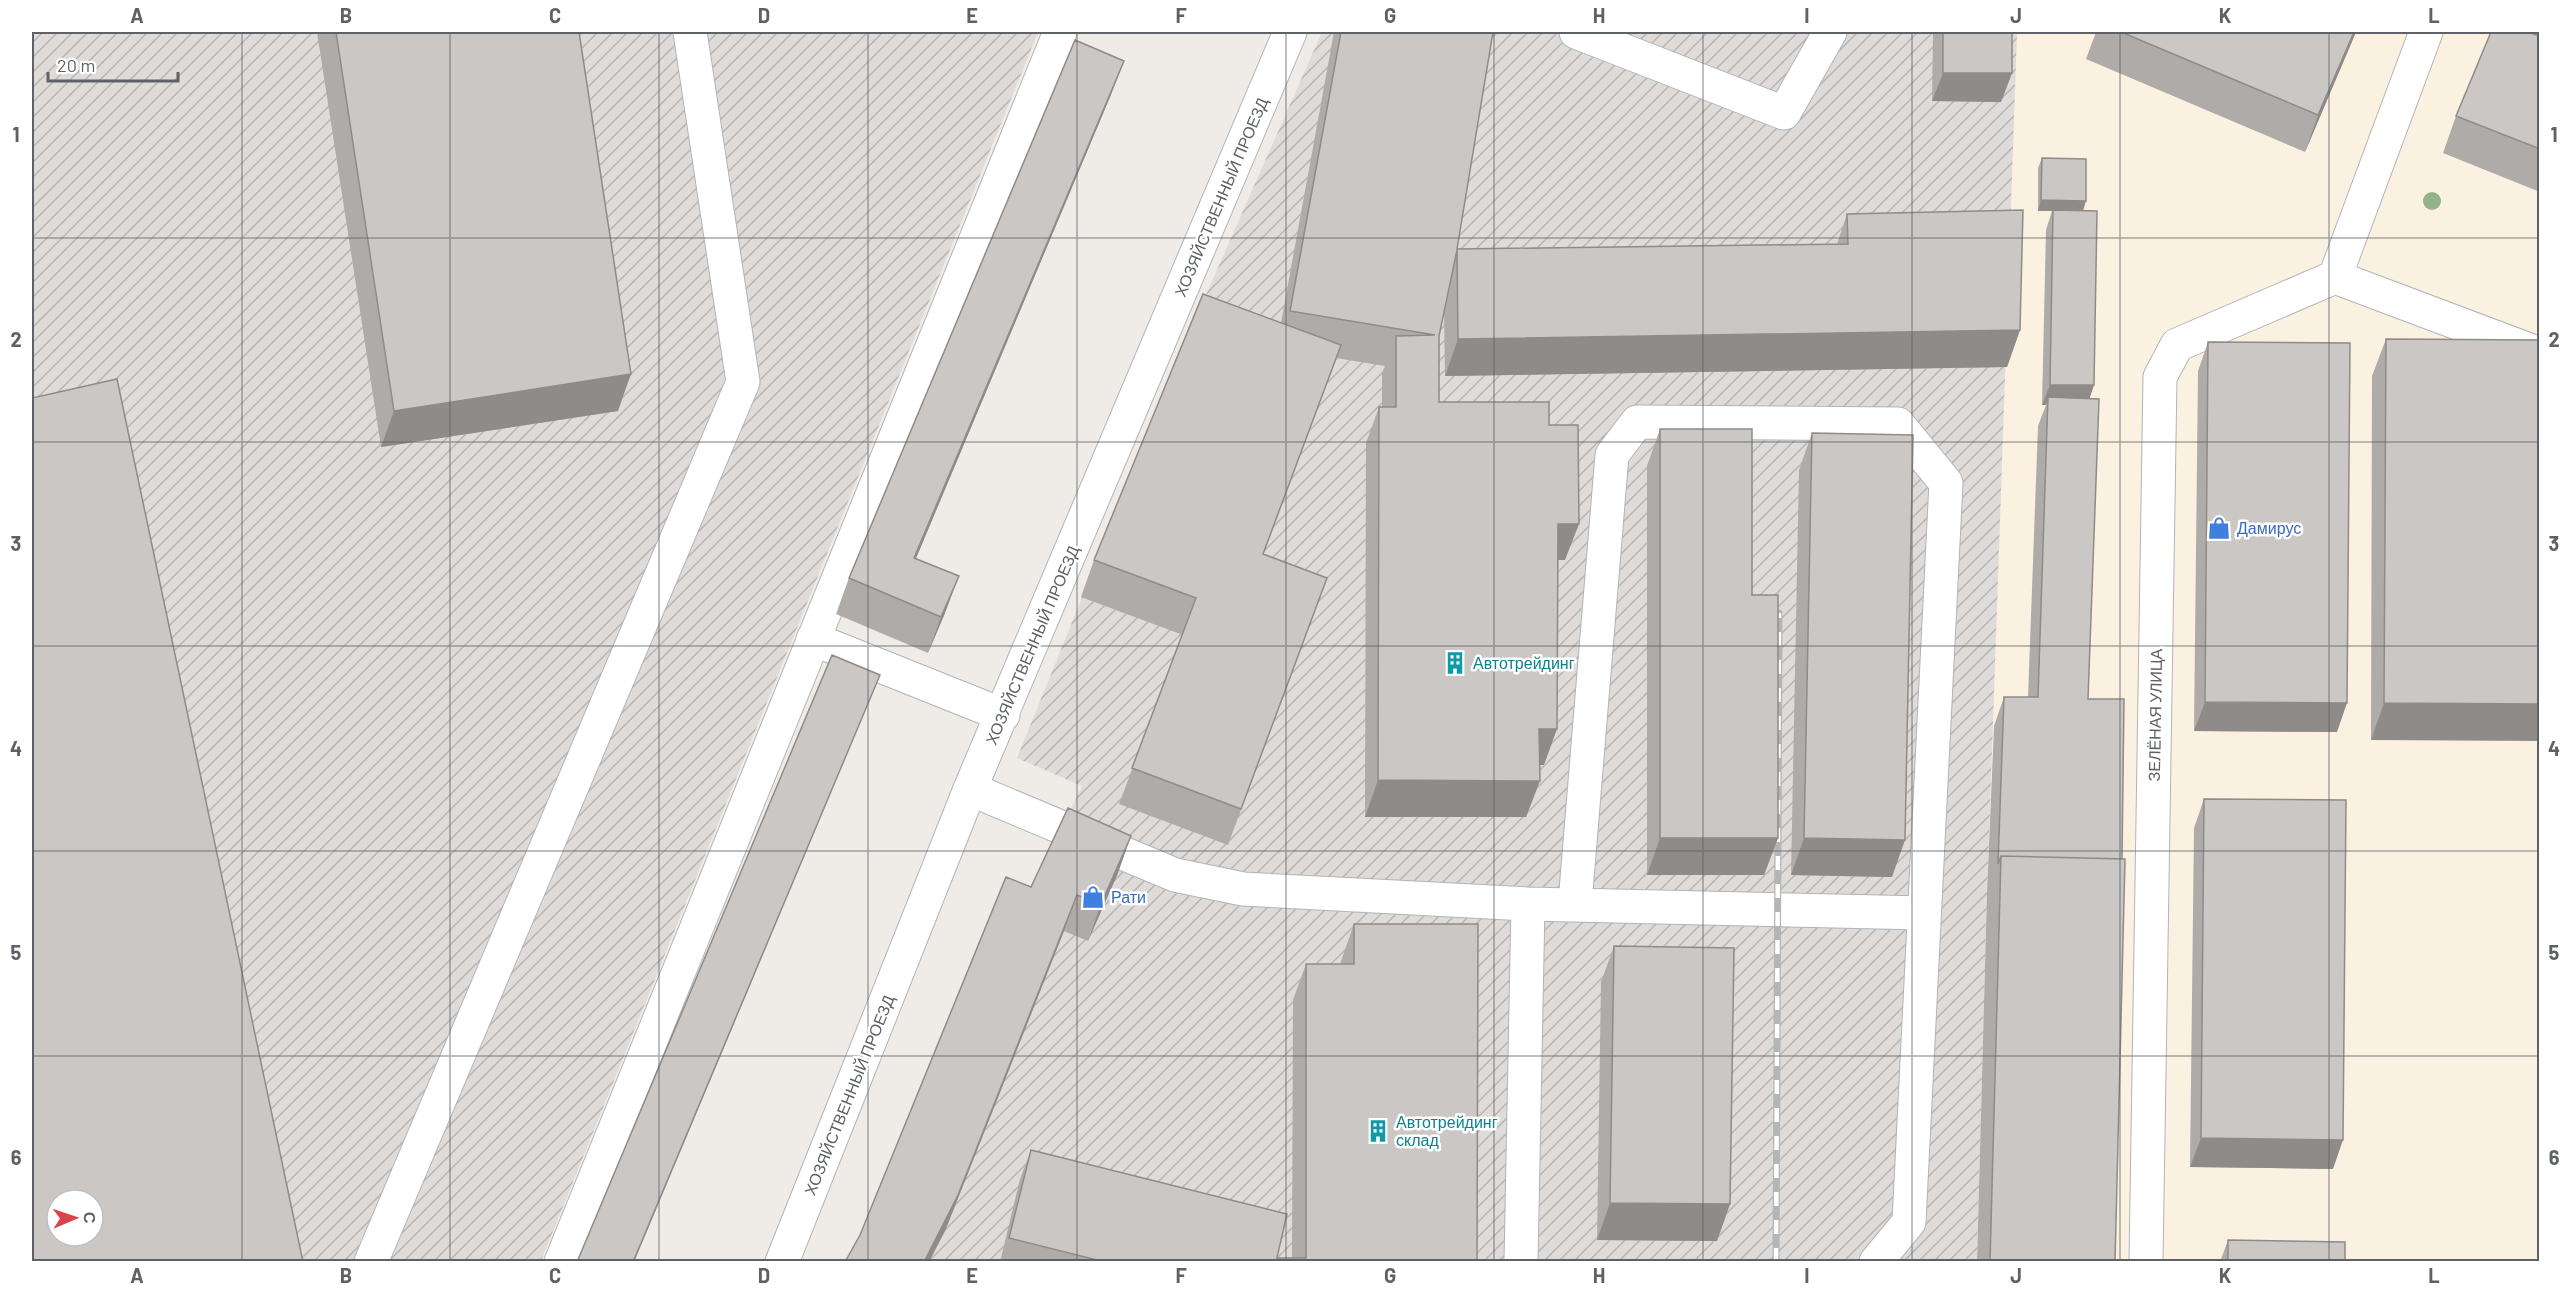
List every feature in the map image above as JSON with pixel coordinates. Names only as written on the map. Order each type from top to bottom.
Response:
[{"type":"street","points":[[371,1262],[743,382],[690,32]]},
{"type":"street","points":[[561,1262],[1060,32]]},
{"type":"street","name":"ХОЗЯЙСТВЕННЫЙ ПРОЕЗД","points":[[782,1262],[970,789],[1290,32]]},
{"type":"street","points":[[1576,32],[1784,113],[1830,32]]},
{"type":"street","points":[[2426,32],[2335,277],[2540,354]]},
{"type":"street","name":"ЗЕЛЁНАЯ УЛИЦА","points":[[2146,1262],[2160,377],[2177,345],[2335,277]]},
{"type":"street","points":[[1575,903],[1612,455],[1637,422],[1898,424],[1946,483],[1909,1222],[1876,1262]]},
{"type":"street","points":[[813,639],[1003,715]]},
{"type":"street","points":[[970,789],[1175,875],[1243,889],[1528,904],[1575,903],[1924,913]]},
{"type":"street","points":[[1521,1262],[1528,904]]},
{"type":"shaded area","points":[[32,32],[1038,32],[541,1261],[32,1261]]},
{"type":"shaded area","points":[[1322,32],[2017,32],[1987,893],[1977,1261],[850,1262],[1082,786],[1017,758],[1190,331]]},
{"type":"shaded area","points":[[2017,32],[2539,32],[2539,1261],[1977,1262],[1987,893]]},
{"type":"building","points":[[336,32],[579,32],[631,374],[394,411]]},
{"type":"building","points":[[1341,32],[1493,32],[1457,249],[1848,244],[1847,214],[2023,210],[2020,330],[1458,339],[1457,250],[1439,336],[1439,402],[1549,402],[1549,425],[1578,425],[1579,524],[1558,524],[1557,729],[1539,729],[1540,781],[1378,780],[1379,407],[1396,407],[1396,336],[1435,335],[1290,311]]},
{"type":"building","points":[[1943,32],[2012,32],[2012,73],[1943,73]]},
{"type":"building","points":[[2121,32],[2354,32],[2318,115]]},
{"type":"building","points":[[2491,32],[2527,32],[2540,36],[2540,149],[2456,116]]},
{"type":"building","points":[[1075,40],[1124,61],[914,558],[959,576],[941,617],[849,578]]},
{"type":"building","points":[[2042,158],[2086,159],[2086,201],[2041,200]]},
{"type":"building","points":[[2053,210],[2097,211],[2094,385],[2050,385]]},
{"type":"building","points":[[1203,294],[1341,345],[1263,554],[1327,578],[1241,809],[1132,768],[1196,598],[1094,560]]},
{"type":"building","points":[[2386,339],[2540,340],[2540,704],[2384,703]]},
{"type":"building","points":[[2208,342],[2350,343],[2347,703],[2205,702]]},
{"type":"building","points":[[117,379],[303,1262],[32,1262],[32,398]]},
{"type":"building","points":[[2048,397],[2099,399],[2088,699],[2124,699],[2122,859],[2001,856],[1998,864],[2004,697],[2038,697]]},
{"type":"building","points":[[1660,429],[1752,429],[1752,595],[1778,595],[1778,838],[1660,838]]},
{"type":"building","points":[[1812,433],[1913,435],[1905,840],[1804,838]]},
{"type":"building","points":[[832,655],[880,675],[633,1262],[577,1262]]},
{"type":"building","points":[[2204,799],[2346,800],[2343,1140],[2201,1138]]},
{"type":"building","points":[[1068,808],[1131,836],[1101,904],[1077,895],[958,1195],[924,1262],[845,1262],[860,1235],[1006,877],[1031,887]]},
{"type":"building","points":[[2001,856],[2125,859],[2115,1262],[1990,1262]]},
{"type":"building","name":"Автотрейдинг склад","points":[[1354,924],[1478,924],[1477,1260],[1277,1262],[1277,1258],[1306,1258],[1306,964],[1354,964]]},
{"type":"building","points":[[1614,946],[1734,948],[1730,1204],[1610,1203]]},
{"type":"building","points":[[1031,1150],[1287,1214],[1276,1262],[1105,1262],[1009,1238]]},
{"type":"building","points":[[2228,1240],[2345,1242],[2345,1262],[2228,1262]]},
{"type":"railway","points":[[1776,1262],[1779,613]]},
{"type":"place","name":"Дамирус","points":[[2219,528]]},
{"type":"place","name":"Автотрейдинг","points":[[1455,663]]},
{"type":"place","name":"Рати","points":[[1093,897]]},
{"type":"place","name":"Автотрейдинг склад","points":[[1378,1131]]}]
